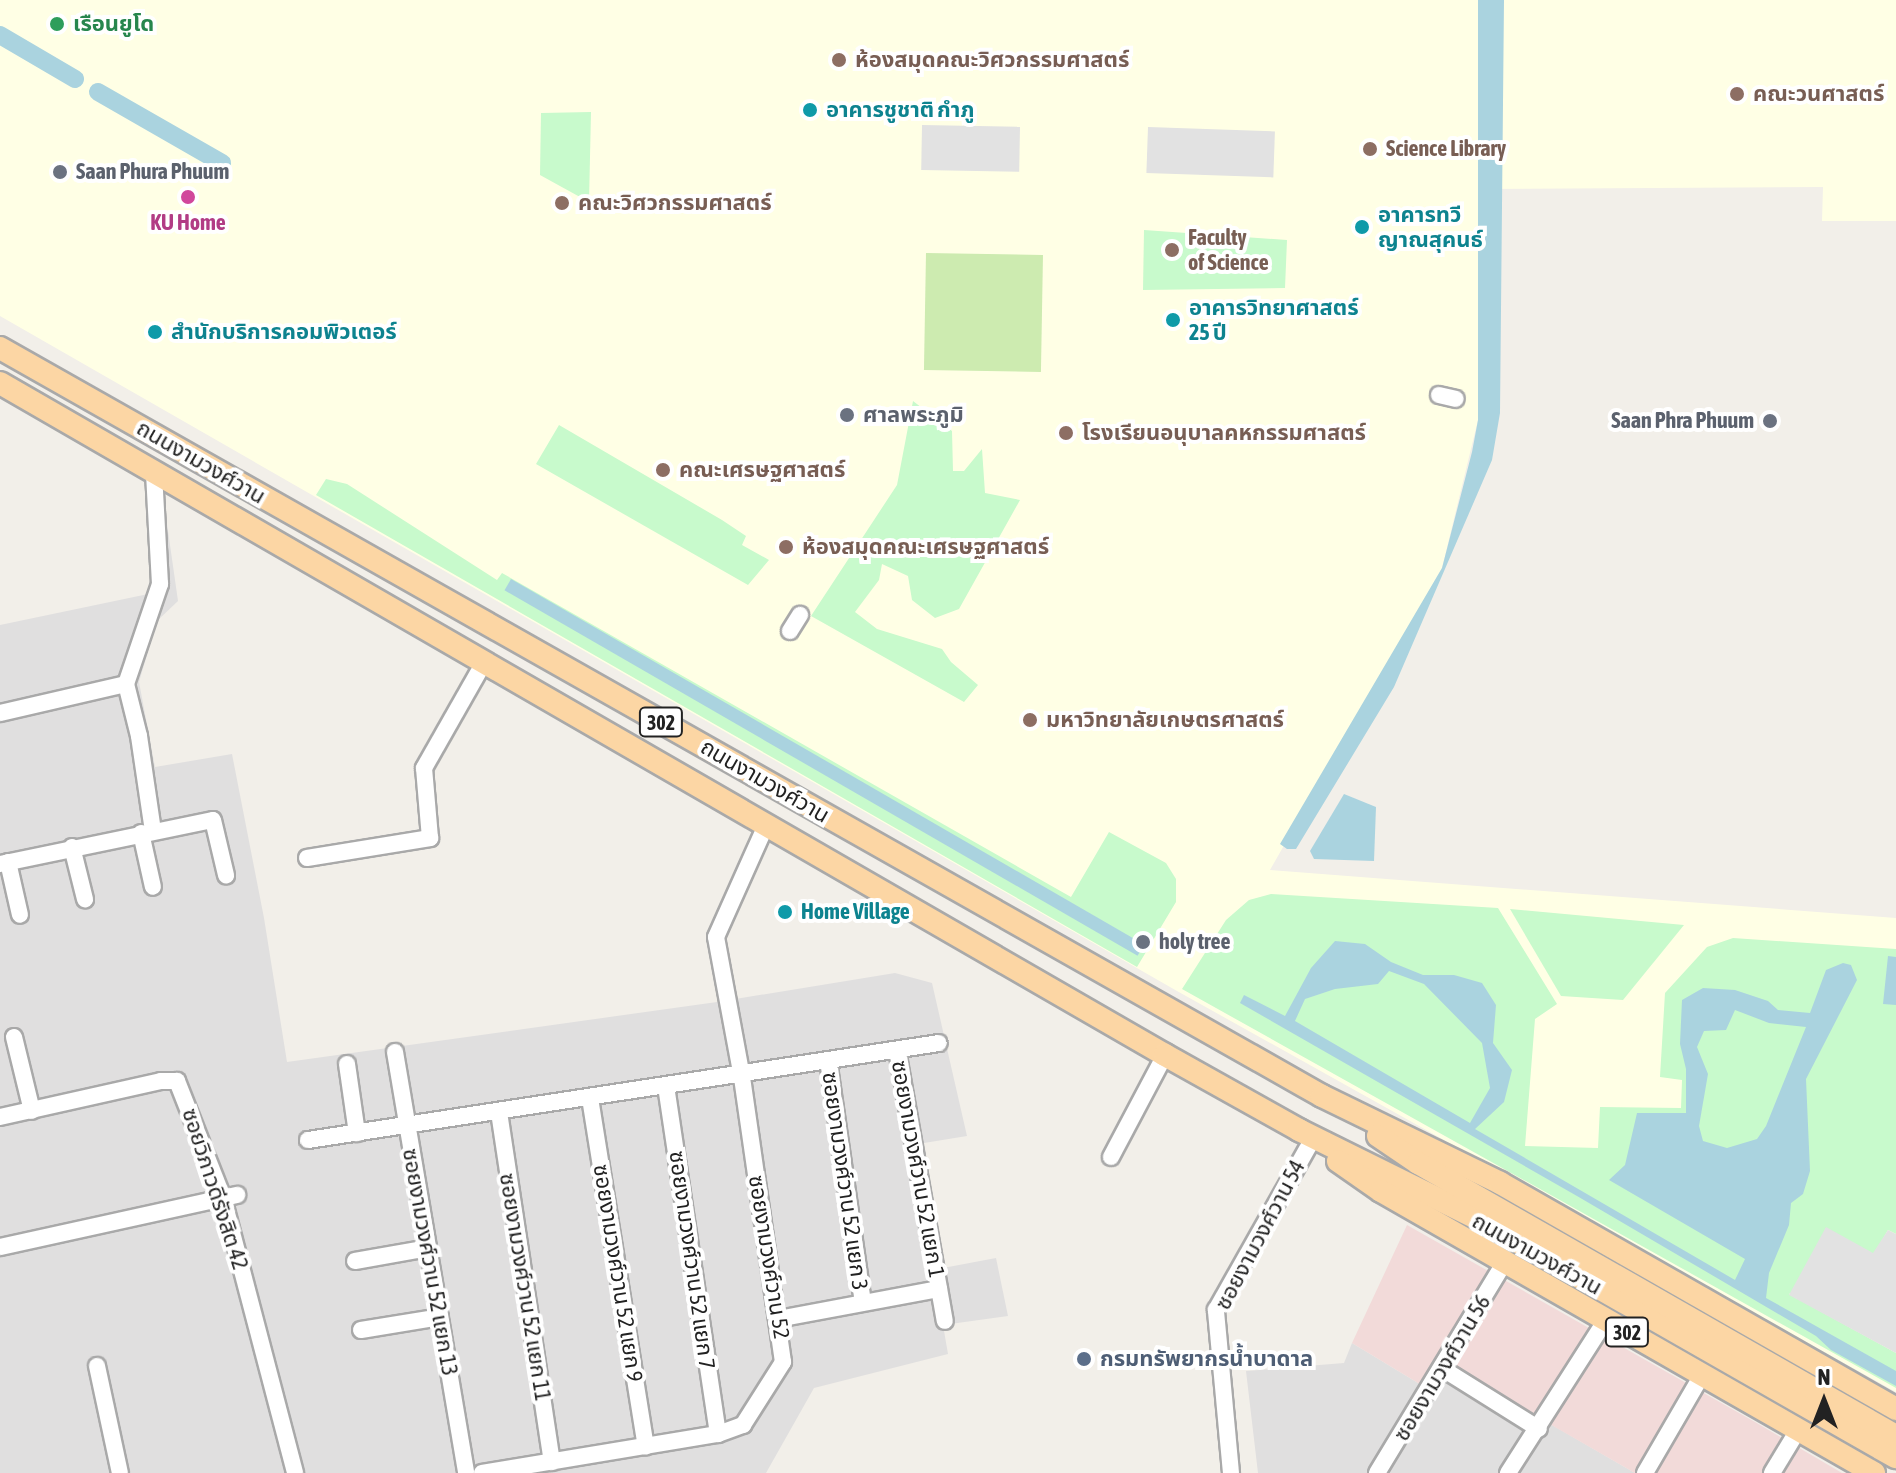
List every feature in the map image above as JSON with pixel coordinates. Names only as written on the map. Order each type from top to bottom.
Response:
[{"type":"main road","name":"ถนนงามวงศ์วาน","points":[[0,348],[1322,1096],[1500,1183],[1896,1409]]},
{"type":"main road","name":"ถนนงามวงศ์วาน","points":[[0,383],[1305,1136],[1478,1219],[1896,1457]]},
{"type":"main road","name":"ถนนงามวงศ์วาน","points":[[1322,1096],[1418,1163],[1896,1436]]},
{"type":"main road","name":"ถนนงามวงศ์วาน","points":[[1305,1136],[1381,1191],[1874,1473]]},
{"type":"street","points":[[1439,395],[1456,399]]},
{"type":"street","points":[[153,887],[139,736],[126,684],[160,584],[154,472]]},
{"type":"street","points":[[790,631],[800,615]]},
{"type":"street","points":[[307,858],[425,842],[430,838],[424,768],[483,664]]},
{"type":"street","points":[[0,713],[126,684]]},
{"type":"street","points":[[20,915],[4,863],[147,832],[213,820],[226,875]]},
{"type":"street","name":"ซอยงามวงศ์วาน 52","points":[[482,1473],[718,1434],[743,1425],[783,1362],[741,1072],[716,937],[766,825]]},
{"type":"street","points":[[72,847],[85,899]]},
{"type":"street","points":[[14,1037],[32,1111]]},
{"type":"street","points":[[308,1140],[939,1043]]},
{"type":"street","name":"ซอยงามวงศ์วาน 52 แยก 1","points":[[897,1050],[945,1321]]},
{"type":"street","name":"ซอยงามวงศ์วาน 52 แยก 13","points":[[395,1052],[466,1473]]},
{"type":"street","points":[[1111,1157],[1165,1055]]},
{"type":"street","name":"ซอยงามวงศ์วาน 52 แยก 3","points":[[828,1060],[863,1302]]},
{"type":"street","points":[[347,1064],[357,1133]]},
{"type":"street","name":"ซอยวิภาวดีรังสิต 42","points":[[0,1117],[161,1081],[177,1081],[230,1196],[295,1473]]},
{"type":"street","name":"ซอยงามวงศ์วาน 52 แยก 7","points":[[666,1086],[718,1434]]},
{"type":"street","name":"ซอยงามวงศ์วาน 52 แยก 9","points":[[590,1098],[646,1447]]},
{"type":"street","name":"ซอยงามวงศ์วาน 52 แยก 11","points":[[499,1112],[552,1462]]},
{"type":"street","name":"ซอยงามวงศ์วาน 54","points":[[1231,1473],[1216,1310],[1305,1136]]},
{"type":"street","points":[[0,1247],[230,1196]]},
{"type":"street","points":[[355,1261],[428,1248]]},
{"type":"street","name":"ซอยงามวงศ์วาน 56","points":[[1377,1473],[1443,1369],[1505,1262]]},
{"type":"street","name":"ซอยงามวงศ์วาน 52 แยก 1","points":[[778,1319],[939,1289]]},
{"type":"street","points":[[361,1330],[440,1317]]},
{"type":"street","points":[[1508,1473],[1606,1320]]},
{"type":"street","points":[[97,1366],[120,1473]]},
{"type":"street","points":[[1443,1369],[1539,1429]]},
{"type":"street","points":[[1645,1473],[1702,1375]]},
{"type":"street","points":[[1772,1473],[1798,1430]]},
{"type":"shaded area","name":"มหาวิทยาลัยเกษตรศาสตร์","points":[[0,0],[1896,0],[1896,221],[1822,221],[1823,187],[1480,189],[1478,420],[1442,568],[1270,870],[1896,918],[1896,1392],[1177,991],[0,316]]},
{"type":"shaded area","points":[[922,125],[1020,127],[1019,172],[921,170]]},
{"type":"shaded area","points":[[1148,127],[1275,131],[1273,177],[1146,173]]},
{"type":"shaded area","points":[[148,501],[165,510],[178,601],[157,621],[139,682],[155,767],[232,754],[264,918],[287,1062],[717,1002],[895,973],[932,983],[967,1136],[924,1143],[943,1268],[996,1258],[1008,1316],[943,1325],[948,1354],[814,1388],[766,1473],[0,1473],[0,625],[153,593]]},
{"type":"shaded area","points":[[1407,1225],[1842,1473],[1635,1473],[1440,1361],[1423,1386],[1352,1343]]},
{"type":"shaded area","points":[[1826,1227],[1873,1253],[1888,1230],[1896,1234],[1896,1353],[1789,1295]]},
{"type":"shaded area","points":[[1352,1343],[1423,1386],[1440,1360],[1635,1473],[1258,1473],[1246,1371],[1344,1363]]},
{"type":"green space","points":[[591,112],[589,202],[540,175],[541,113]]},
{"type":"green space","points":[[1144,230],[1287,240],[1285,288],[1143,290]]},
{"type":"green space","points":[[926,253],[1043,255],[1041,372],[924,370]]},
{"type":"green space","points":[[913,401],[952,431],[953,471],[964,471],[982,449],[985,493],[1020,500],[959,609],[935,618],[912,600],[908,576],[882,564],[879,580],[855,612],[877,629],[942,649],[951,662],[978,685],[964,702],[811,616],[897,485]]},
{"type":"green space","points":[[559,425],[722,520],[746,536],[742,545],[769,560],[748,585],[536,464]]},
{"type":"green space","points":[[326,479],[347,484],[497,580],[502,573],[1071,897],[1109,832],[1166,863],[1176,879],[1176,902],[1137,967],[316,495]]},
{"type":"green space","points":[[1271,894],[1498,908],[1557,1004],[1535,1019],[1525,1146],[1598,1148],[1600,1107],[1681,1108],[1682,1080],[1660,1077],[1665,993],[1707,947],[1733,938],[1896,949],[1896,1234],[1888,1230],[1874,1254],[1789,1294],[1896,1353],[1896,1388],[1182,989],[1226,920],[1249,900]]},
{"type":"green space","points":[[1510,909],[1684,925],[1623,1000],[1561,996]]},
{"type":"water","points":[[1478,0],[1504,0],[1500,413],[1492,460],[1394,687],[1296,849],[1287,849],[1280,844],[1442,568],[1472,452],[1478,420]]},
{"type":"water","points":[[511,579],[1144,944],[1138,956],[504,590]]},
{"type":"water","points":[[1344,794],[1376,807],[1374,861],[1314,859],[1310,851]]},
{"type":"water","points":[[1335,941],[1365,944],[1391,962],[1423,975],[1454,975],[1482,983],[1496,1005],[1493,1043],[1512,1070],[1504,1102],[1475,1129],[1735,1280],[1745,1259],[1609,1180],[1625,1165],[1637,1113],[1686,1113],[1686,1069],[1680,1044],[1682,1000],[1703,988],[1735,990],[1768,1001],[1778,1010],[1810,1013],[1826,970],[1843,963],[1851,965],[1857,980],[1806,1079],[1810,1171],[1803,1194],[1791,1203],[1789,1225],[1769,1273],[1766,1298],[1896,1371],[1896,1386],[1577,1196],[1240,1003],[1244,995],[1285,1016],[1311,968]],"holes":[[[1389,971],[1424,984],[1482,1043],[1490,1088],[1470,1123],[1295,1021],[1305,999],[1335,989],[1378,984]],[[1735,1010],[1769,1023],[1806,1027],[1766,1126],[1757,1139],[1727,1148],[1703,1141],[1699,1126],[1708,1074],[1697,1047],[1704,1031],[1726,1030]]]},
{"type":"water","points":[[1888,956],[1896,957],[1896,1005],[1883,1004]]},
{"type":"waterway","points":[[0,35],[75,79]]},
{"type":"waterway","points":[[98,92],[222,163]]},
{"type":"place","name":"เรือนยูโด","points":[[57,24]]},
{"type":"place","name":"ห้องสมุดคณะวิศวกรรมศาสตร์","points":[[839,60]]},
{"type":"place","name":"คณะวนศาสตร์","points":[[1737,94]]},
{"type":"place","name":"อาคารชูชาติ กำภู","points":[[810,110]]},
{"type":"place","name":"Science Library","points":[[1370,149]]},
{"type":"place","name":"Saan Phura Phuum","points":[[60,172]]},
{"type":"place","name":"KU Home","points":[[188,197]]},
{"type":"place","name":"คณะวิศวกรรมศาสตร์","points":[[562,203]]},
{"type":"place","name":"อาคารทวี ญาณสุคนธ์","points":[[1362,227]]},
{"type":"place","name":"Faculty of Science","points":[[1172,250]]},
{"type":"place","name":"อาคารวิทยาศาสตร์ 25 ปี","points":[[1173,320]]},
{"type":"place","name":"สำนักบริการคอมพิวเตอร์","points":[[155,332]]},
{"type":"place","name":"ศาลพระภูมิ","points":[[847,415]]},
{"type":"place","name":"Saan Phra Phuum","points":[[1770,421]]},
{"type":"place","name":"โรงเรียนอนุบาลคหกรรมศาสตร์","points":[[1066,433]]},
{"type":"place","name":"คณะเศรษฐศาสตร์","points":[[663,470]]},
{"type":"place","name":"ห้องสมุดคณะเศรษฐศาสตร์","points":[[786,547]]},
{"type":"place","name":"มหาวิทยาลัยเกษตรศาสตร์","points":[[1030,720]]},
{"type":"place","name":"Home Village","points":[[785,912]]},
{"type":"place","name":"holy tree","points":[[1143,942]]},
{"type":"place","name":"กรมทรัพยากรน้ำบาดาล","points":[[1084,1359]]}]
